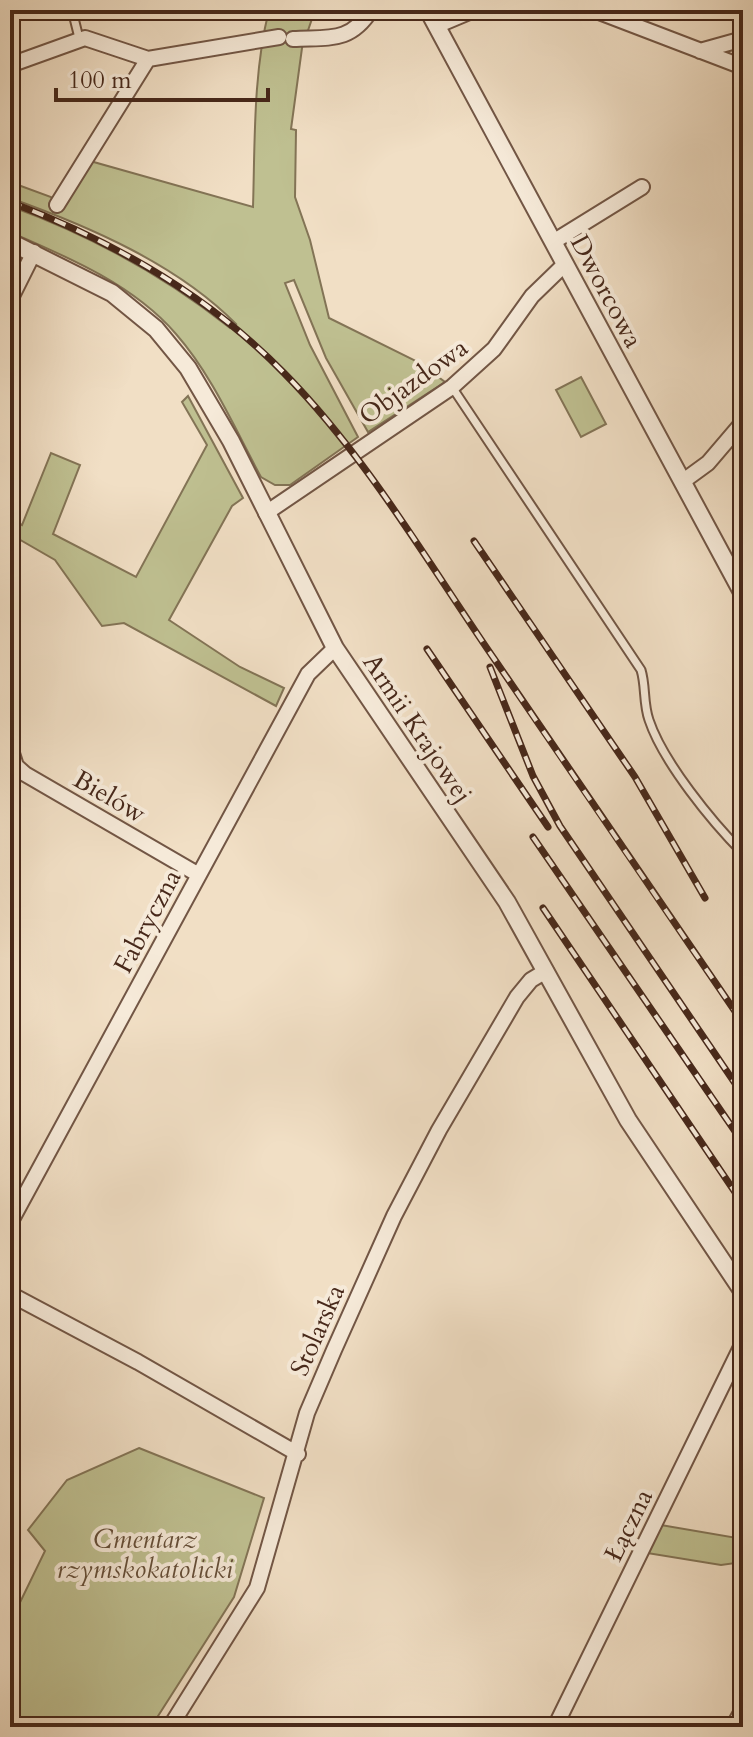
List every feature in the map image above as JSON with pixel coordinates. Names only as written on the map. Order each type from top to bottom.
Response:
[{"type":"street","points":[[10,65],[79,38],[101,40],[148,59],[286,38],[341,36],[358,30],[371,10]]},
{"type":"street","name":"Dworcowa","points":[[428,10],[743,594]]},
{"type":"street","points":[[436,26],[474,10]]},
{"type":"street","points":[[594,10],[743,67]]},
{"type":"street","points":[[700,51],[743,39]]},
{"type":"street","points":[[57,205],[148,59]]},
{"type":"street","points":[[553,242],[642,187]]},
{"type":"street","name":"Armii Krajowej","points":[[10,242],[112,293],[141,315],[173,349],[224,428],[335,648],[507,902],[628,1120],[743,1292]]},
{"type":"street","points":[[10,300],[34,252]]},
{"type":"street","name":"Objazdowa","points":[[266,513],[452,387],[494,349],[527,302],[565,264]]},
{"type":"street","points":[[682,482],[708,463],[743,422]]},
{"type":"street","name":"Fabryczna","points":[[10,1223],[308,674],[335,648]]},
{"type":"street","name":"Bielów","points":[[10,747],[16,766],[25,774],[199,875]]},
{"type":"street","name":"Stolarska","points":[[170,1727],[257,1588],[298,1454],[307,1413],[394,1216],[439,1130],[517,997],[531,980],[546,971]]},
{"type":"street","points":[[10,1294],[138,1362],[298,1454]]},
{"type":"street","name":"Łączna","points":[[555,1727],[743,1343]]},
{"type":"street","points":[[733,1727],[743,1709]]},
{"type":"lane","points":[[72,10],[79,38]]},
{"type":"lane","points":[[452,387],[641,670],[649,720],[664,749],[710,819],[743,853]]},
{"type":"green space","points":[[269,10],[315,10],[302,48],[291,129],[296,130],[295,197],[310,240],[329,318],[418,362],[445,382],[368,432],[326,358],[294,280],[285,283],[310,345],[358,437],[290,485],[275,485],[261,477],[201,367],[159,317],[99,274],[10,232],[10,206],[97,243],[179,291],[230,328],[236,324],[187,283],[159,265],[100,234],[10,198],[10,182],[51,197],[61,209],[90,161],[253,207],[257,83]]},
{"type":"green space","points":[[581,377],[606,424],[581,437],[556,390]]},
{"type":"green space","points":[[188,396],[243,498],[232,506],[169,620],[240,667],[284,688],[276,706],[124,623],[102,626],[55,560],[10,534],[10,519],[22,525],[51,453],[80,465],[53,534],[136,577],[207,445],[182,402]]},
{"type":"green space","name":"Cmentarz rzymskokatolicki","points":[[139,1448],[264,1498],[234,1597],[151,1727],[10,1727],[10,1623],[45,1551],[28,1530],[67,1480]]},
{"type":"green space","points":[[655,1524],[743,1539],[743,1562],[721,1565],[641,1552]]},
{"type":"railway","points":[[10,202],[122,252],[191,294],[254,345],[314,405],[396,512],[743,1023]]},
{"type":"railway","points":[[474,541],[635,777],[705,898]]},
{"type":"railway","points":[[427,649],[548,827]]},
{"type":"railway","points":[[490,667],[533,776],[560,826],[743,1095]]},
{"type":"railway","points":[[533,837],[743,1143]]},
{"type":"railway","points":[[543,908],[743,1204]]}]
